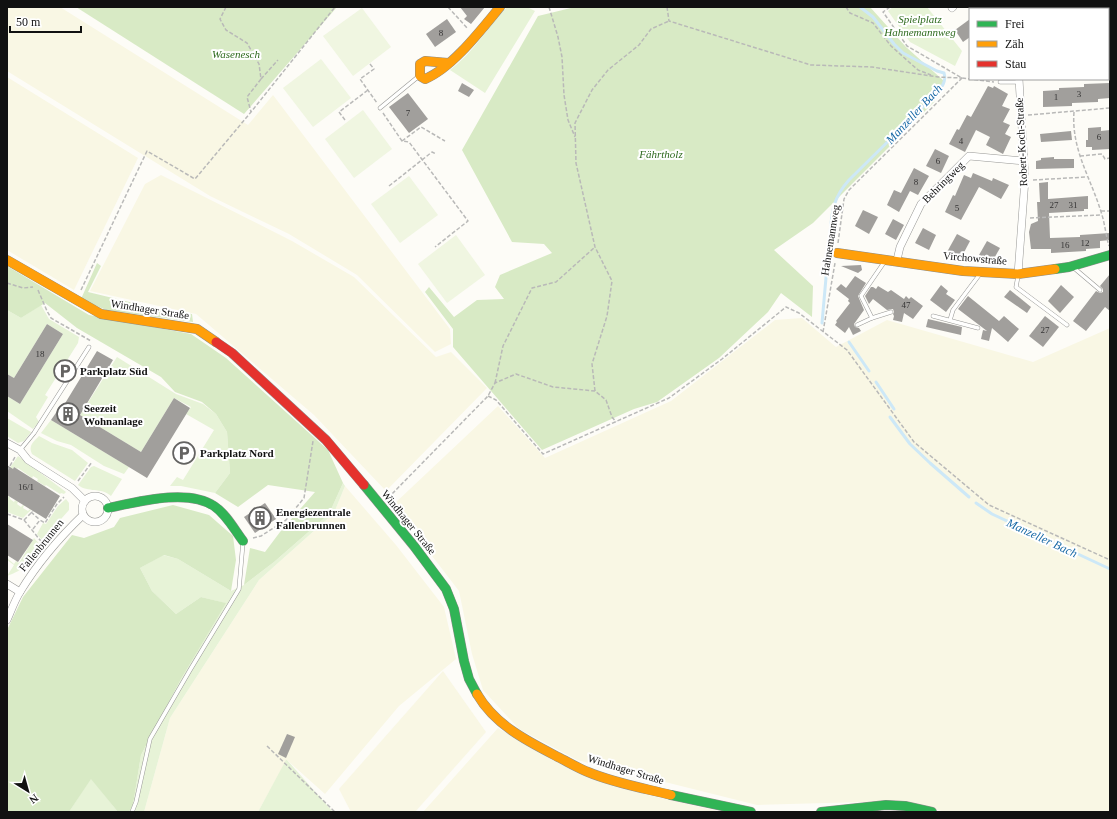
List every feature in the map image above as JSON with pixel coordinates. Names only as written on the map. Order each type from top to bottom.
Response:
[{"type":"street","points":[[448,63],[441,64],[425,60],[420,64],[420,76],[425,79],[430,78],[448,63],[476,36],[500,7]]},
{"type":"street","name":"Robert-Koch-Straße","points":[[1018,80],[1025,181],[1018,274]]},
{"type":"street","name":"Behringweg","points":[[896,260],[900,247],[921,204],[969,156],[1024,161]]},
{"type":"street","name":"Virchowstraße","points":[[837,253],[896,260],[963,271],[1018,274],[1072,266],[1110,252]]},
{"type":"street","name":"Windhager Straße","points":[[7,260],[101,314],[197,329],[232,352],[315,429],[381,505],[446,589],[454,609],[464,661],[469,678],[478,696],[489,712],[503,725],[538,747],[588,772],[630,785],[751,812]]},
{"type":"street","points":[[7,443],[20,450],[28,460],[72,488],[85,501]]},
{"type":"street","points":[[99,496],[107,503],[108,508],[108,513],[101,521],[91,522],[86,520],[83,516],[82,505],[89,497],[99,496]]},
{"type":"street","points":[[108,508],[165,497],[193,498],[213,505],[226,517],[243,541]]},
{"type":"street","name":"Fallenbrunnen","points":[[7,620],[20,592],[49,552],[66,532],[83,516]]},
{"type":"street","points":[[7,584],[20,592]]},
{"type":"street","points":[[821,812],[894,805],[932,812]]},
{"type":"lane","points":[[380,108],[420,76]]},
{"type":"lane","name":"Robert-Koch-Straße","points":[[1000,82],[1018,80]]},
{"type":"lane","points":[[872,318],[861,296],[886,259]]},
{"type":"lane","points":[[1072,266],[1100,290]]},
{"type":"lane","points":[[950,320],[953,310],[982,272]]},
{"type":"lane","points":[[1018,274],[1016,287],[1067,325]]},
{"type":"lane","points":[[857,325],[891,312]]},
{"type":"lane","points":[[933,316],[978,328]]},
{"type":"lane","points":[[20,450],[34,433],[89,347]]},
{"type":"lane","points":[[132,812],[136,802],[150,739],[239,589],[243,541]]},
{"type":"path","points":[[226,7],[220,19],[226,30],[247,43],[259,64],[261,79]]},
{"type":"path","points":[[76,300],[147,151],[195,180],[336,7]]},
{"type":"path","points":[[448,7],[464,26],[476,36]]},
{"type":"path","points":[[549,7],[562,57],[564,95],[568,120],[575,139]]},
{"type":"path","points":[[667,7],[669,21]]},
{"type":"path","points":[[846,7],[850,12],[873,23],[891,46],[918,70],[934,76]]},
{"type":"path","points":[[890,7],[883,12],[907,46],[962,78]]},
{"type":"path","points":[[595,391],[592,364],[607,316],[612,281],[595,247],[576,163],[575,123],[592,90],[608,70],[639,45],[651,29],[669,21],[811,65],[872,68],[938,77],[969,79]]},
{"type":"path","points":[[251,112],[247,98],[278,60]]},
{"type":"path","points":[[370,64],[374,69],[360,79],[402,141],[409,142],[468,221],[435,247]]},
{"type":"path","name":"Hahnemannweg","points":[[823,332],[837,253],[844,199],[849,190],[962,78]]},
{"type":"path","points":[[981,80],[1000,82]]},
{"type":"path","points":[[345,120],[339,112],[368,90]]},
{"type":"path","points":[[1021,115],[1110,108]]},
{"type":"path","points":[[1074,112],[1073,126],[1080,156],[1101,211],[1110,252]]},
{"type":"path","points":[[402,141],[421,127],[445,141]]},
{"type":"path","points":[[389,186],[432,152],[436,154]]},
{"type":"path","points":[[1080,156],[1102,154],[1105,159],[1110,158]]},
{"type":"path","points":[[1025,181],[1088,177]]},
{"type":"path","points":[[1101,211],[1110,211]]},
{"type":"path","points":[[1022,219],[1102,215]]},
{"type":"path","points":[[381,505],[488,396],[496,383],[503,346],[532,288],[556,282],[595,247]]},
{"type":"path","points":[[7,283],[23,288],[37,287],[51,318],[92,341],[89,347]]},
{"type":"path","points":[[488,396],[496,400],[543,454],[669,398],[722,359],[786,307],[799,313],[847,350],[914,442],[989,505],[1110,560]]},
{"type":"path","points":[[496,383],[516,374],[553,387],[595,391],[606,400],[612,417],[616,422]]},
{"type":"path","points":[[243,541],[261,536],[286,520],[304,498],[315,429]]},
{"type":"path","points":[[7,471],[20,450]]},
{"type":"path","points":[[76,484],[92,462]]},
{"type":"path","points":[[24,520],[32,512],[45,523],[57,504],[64,497]]},
{"type":"path","points":[[7,514],[24,520],[49,552]]},
{"type":"path","points":[[32,530],[40,520]]},
{"type":"path","points":[[268,746],[335,812]]},
{"type":"shaded area","points":[[7,7],[60,7],[248,125],[273,95],[450,329],[451,344],[435,352],[357,275],[289,234],[210,196],[7,71]]},
{"type":"shaded area","points":[[7,77],[138,158],[74,290],[7,250]]},
{"type":"shaded area","points":[[161,175],[292,241],[354,277],[436,357],[451,352],[487,388],[386,491],[314,415],[196,314],[90,291],[145,184]]},
{"type":"shaded area","points":[[802,318],[836,347],[887,320],[1033,362],[1110,328],[1110,812],[946,812],[900,801],[757,805],[577,760],[519,729],[483,690],[472,654],[459,591],[393,505],[498,406],[545,458],[671,401],[775,320]]},
{"type":"shaded area","points":[[345,486],[396,545],[444,607],[456,659],[399,706],[325,794],[287,760],[258,812],[144,812],[170,718],[259,580],[334,513]]},
{"type":"shaded area","points":[[443,671],[486,732],[415,812],[351,812],[339,789]]},
{"type":"shaded area","points":[[498,728],[562,765],[612,784],[648,795],[722,812],[423,812]]},
{"type":"green space","name":"Wasenesch","points":[[76,7],[337,7],[244,114]]},
{"type":"green space","points":[[507,7],[527,7],[535,11],[485,93],[450,70],[466,56]]},
{"type":"green space","name":"Fährtholz","points":[[575,7],[870,7],[906,47],[944,81],[934,102],[813,223],[774,250],[813,286],[812,317],[781,293],[768,312],[719,358],[657,402],[634,409],[542,450],[453,347],[453,329],[425,292],[429,287],[454,317],[477,300],[504,299],[495,287],[500,275],[552,253],[544,244],[512,242],[462,150],[538,16]]},
{"type":"green space","name":"Spielplatz Hahnemannweg","points":[[893,7],[927,7],[962,51],[955,66],[910,42],[888,11]]},
{"type":"green space","points":[[362,8],[391,47],[353,76],[323,36]]},
{"type":"green space","points":[[321,59],[351,98],[313,127],[283,88]]},
{"type":"green space","points":[[363,110],[392,149],[354,178],[325,139]]},
{"type":"green space","points":[[409,176],[438,215],[400,243],[371,204]]},
{"type":"green space","points":[[456,235],[485,275],[447,303],[418,264]]},
{"type":"green space","points":[[97,263],[101,266],[88,292],[150,307],[192,314],[193,322],[106,310],[81,299]]},
{"type":"green space","points":[[7,266],[89,315],[191,334],[226,358],[328,450],[343,483],[329,514],[274,562],[244,585],[250,548],[265,552],[280,532],[315,492],[268,485],[238,507],[215,493],[230,473],[227,432],[216,414],[202,402],[175,392],[161,377],[77,328],[45,303],[21,318],[7,310]]},
{"type":"green space","points":[[41,305],[49,319],[79,337],[78,343],[45,395],[48,397],[36,417],[39,422],[33,429],[7,411],[7,396],[20,404],[63,334],[47,324],[14,378],[7,374],[7,310],[21,318]]},
{"type":"green space","points":[[117,357],[176,394],[203,404],[216,414],[227,432],[230,473],[215,493],[181,486],[170,486],[177,477],[183,480],[214,430],[186,414],[191,407],[174,398],[141,452],[80,415]]},
{"type":"green space","points":[[7,418],[31,432],[24,441],[18,443],[7,436]]},
{"type":"green space","points":[[51,420],[129,467],[124,474],[104,466],[71,445],[57,441],[41,433]]},
{"type":"green space","points":[[39,436],[52,443],[72,450],[88,463],[75,481],[32,454],[31,446]]},
{"type":"green space","points":[[18,456],[66,492],[64,494],[60,494],[37,481],[38,479],[33,476],[32,478],[18,468],[17,469],[14,467],[7,479],[7,472]]},
{"type":"green space","points":[[94,466],[122,479],[111,496],[107,493],[86,489],[78,485],[91,467]]},
{"type":"green space","points":[[343,483],[345,486],[334,513],[259,580],[170,718],[144,812],[129,812],[133,805],[141,755],[181,679],[225,603],[201,597],[176,614],[152,591],[140,568],[163,555],[178,559],[231,591],[244,585],[274,562],[329,514]]},
{"type":"green space","points":[[8,496],[14,502],[15,500],[18,502],[17,504],[21,507],[24,505],[23,508],[28,511],[30,509],[31,510],[23,518],[7,512]]},
{"type":"green space","points":[[66,499],[69,503],[69,510],[53,528],[44,543],[37,534],[43,523],[46,524],[58,506]]},
{"type":"green space","points":[[173,505],[209,515],[233,536],[236,560],[231,591],[178,559],[164,555],[140,568],[152,591],[176,614],[201,597],[226,603],[181,679],[141,755],[133,805],[129,812],[118,812],[91,779],[69,812],[7,812],[7,630],[23,597],[72,535],[84,538],[114,527],[120,518]]},
{"type":"green space","points":[[34,538],[43,548],[23,568],[7,576],[14,565],[7,560],[7,558],[14,564],[16,561],[19,563]]},
{"type":"green space","points":[[287,760],[333,812],[258,812]]},
{"type":"green space","points":[[91,778],[118,812],[69,812]]},
{"type":"building","points":[[460,7],[485,7],[471,24],[464,19],[467,16]]},
{"type":"building","points":[[447,19],[456,32],[435,47],[426,34]]},
{"type":"building","points":[[969,20],[969,38],[963,42],[955,30]]},
{"type":"building","points":[[462,83],[474,90],[469,97],[458,91]]},
{"type":"building","points":[[1110,83],[1110,98],[1098,99],[1098,102],[1072,103],[1072,106],[1043,107],[1043,91],[1059,90],[1059,88],[1084,87],[1084,84]]},
{"type":"building","points":[[988,86],[993,88],[994,86],[1008,94],[1002,106],[1010,109],[1003,122],[1010,125],[1005,134],[1011,137],[1003,154],[986,145],[990,137],[976,130],[965,152],[949,144],[967,115],[971,117]]},
{"type":"building","points":[[408,93],[428,119],[409,133],[389,107]]},
{"type":"building","points":[[1101,127],[1101,131],[1110,130],[1110,149],[1092,150],[1092,147],[1086,147],[1086,140],[1088,140],[1088,128]]},
{"type":"building","points":[[1071,131],[1072,140],[1041,142],[1040,134]]},
{"type":"building","points":[[935,149],[949,156],[941,173],[926,166]]},
{"type":"building","points":[[1054,157],[1054,159],[1074,159],[1074,168],[1036,169],[1036,161],[1041,160],[1041,158]]},
{"type":"building","points":[[914,168],[929,176],[918,195],[910,191],[899,212],[887,205],[894,190],[901,193]]},
{"type":"building","points":[[973,173],[992,181],[993,178],[1009,185],[1001,199],[979,187],[961,220],[945,212],[953,195],[955,196],[964,175],[971,178]]},
{"type":"building","points":[[1048,182],[1048,199],[1088,196],[1088,209],[1084,209],[1084,211],[1049,213],[1050,238],[1080,237],[1080,235],[1110,233],[1110,240],[1100,241],[1100,248],[1086,249],[1086,251],[1051,253],[1051,249],[1031,249],[1029,232],[1031,224],[1038,221],[1037,202],[1040,202],[1039,183]]},
{"type":"building","points":[[863,210],[878,217],[869,234],[855,226]]},
{"type":"building","points":[[893,219],[904,225],[896,240],[885,234]]},
{"type":"building","points":[[923,228],[936,235],[929,250],[915,243]]},
{"type":"building","points":[[957,234],[970,241],[960,260],[947,252]]},
{"type":"building","points":[[987,241],[1000,248],[992,262],[979,255]]},
{"type":"building","points":[[861,265],[862,270],[858,273],[841,266]]},
{"type":"building","points":[[1110,274],[1110,311],[1105,307],[1086,331],[1073,321],[1096,291],[1100,293],[1103,292],[1103,289],[1100,286]]},
{"type":"building","points":[[855,276],[866,283],[858,296],[864,310],[854,324],[855,327],[859,328],[861,331],[853,335],[849,327],[845,333],[835,325],[837,322],[836,321],[850,303],[848,301],[849,299],[836,289],[841,284],[846,288]]},
{"type":"building","points":[[941,285],[948,291],[946,294],[955,300],[946,312],[930,300]]},
{"type":"building","points":[[1061,285],[1074,297],[1060,313],[1048,301]]},
{"type":"building","points":[[878,286],[888,292],[891,290],[904,299],[906,296],[909,299],[911,297],[923,306],[913,319],[904,313],[902,322],[893,320],[893,309],[887,310],[873,299],[869,304],[865,296],[871,287],[876,289]]},
{"type":"building","points":[[1010,290],[1031,307],[1027,313],[1004,297]]},
{"type":"building","points":[[968,296],[999,321],[1004,316],[1019,329],[1008,342],[992,328],[989,341],[981,339],[983,330],[987,331],[958,309]]},
{"type":"building","points":[[1045,316],[1059,327],[1043,347],[1029,336]]},
{"type":"building","points":[[928,319],[962,327],[961,335],[926,327]]},
{"type":"building","points":[[47,324],[63,334],[20,404],[7,396],[7,374],[14,378]]},
{"type":"building","name":"Seezeit Wohnanlage","points":[[97,351],[113,360],[80,415],[141,452],[174,398],[190,408],[147,478],[51,420],[62,404],[64,405]]},
{"type":"building","points":[[7,465],[13,469],[14,467],[60,496],[46,519],[7,495]]},
{"type":"building","name":"Energiezentrale Fallenbrunnen","points":[[265,503],[276,519],[255,533],[244,517]]},
{"type":"building","points":[[7,524],[33,540],[18,562],[7,555]]},
{"type":"building","points":[[287,734],[295,737],[286,758],[278,754]]},
{"type":"waterway","name":"Manzeller Bach","points":[[829,244],[833,210],[838,195],[849,180],[934,96],[945,80],[944,73],[937,71],[903,53],[873,17],[860,7]]},
{"type":"waterway","name":"Manzeller Bach","points":[[822,323],[828,255]]},
{"type":"waterway","name":"Manzeller Bach","points":[[849,342],[869,371]]},
{"type":"waterway","name":"Manzeller Bach","points":[[876,382],[894,409]]},
{"type":"waterway","name":"Manzeller Bach","points":[[890,417],[910,444],[969,497]]},
{"type":"waterway","name":"Manzeller Bach","points":[[976,503],[992,514],[1110,569]]},
{"type":"traffic: fast","points":[[1055,269],[1069,267],[1110,255]]},
{"type":"traffic: fast","points":[[364,485],[414,546],[446,589],[454,609],[469,679],[477,694]]},
{"type":"traffic: fast","points":[[108,508],[162,498],[191,498],[203,501],[218,509],[230,522],[243,541]]},
{"type":"traffic: fast","points":[[671,795],[751,812]]},
{"type":"traffic: fast","points":[[821,812],[886,805],[905,806],[932,812]]},
{"type":"traffic: slow","points":[[448,63],[425,61],[420,64],[420,76],[425,79],[435,74],[456,57],[466,48],[500,7]]},
{"type":"traffic: slow","points":[[837,253],[963,271],[1018,274],[1055,269]]},
{"type":"traffic: slow","points":[[7,260],[101,314],[197,329],[216,342]]},
{"type":"traffic: slow","points":[[477,694],[484,705],[502,723],[523,738],[573,765],[608,779],[671,795]]},
{"type":"traffic: jam","points":[[216,342],[232,353],[326,440],[364,485]]},
{"type":"place","name":"Parkplatz Süd","points":[[65,371]]},
{"type":"place","name":"Seezeit Wohnanlage","points":[[68,414]]},
{"type":"place","name":"Parkplatz Nord","points":[[184,453]]},
{"type":"place","name":"Energiezentrale Fallenbrunnen","points":[[260,518]]}]
